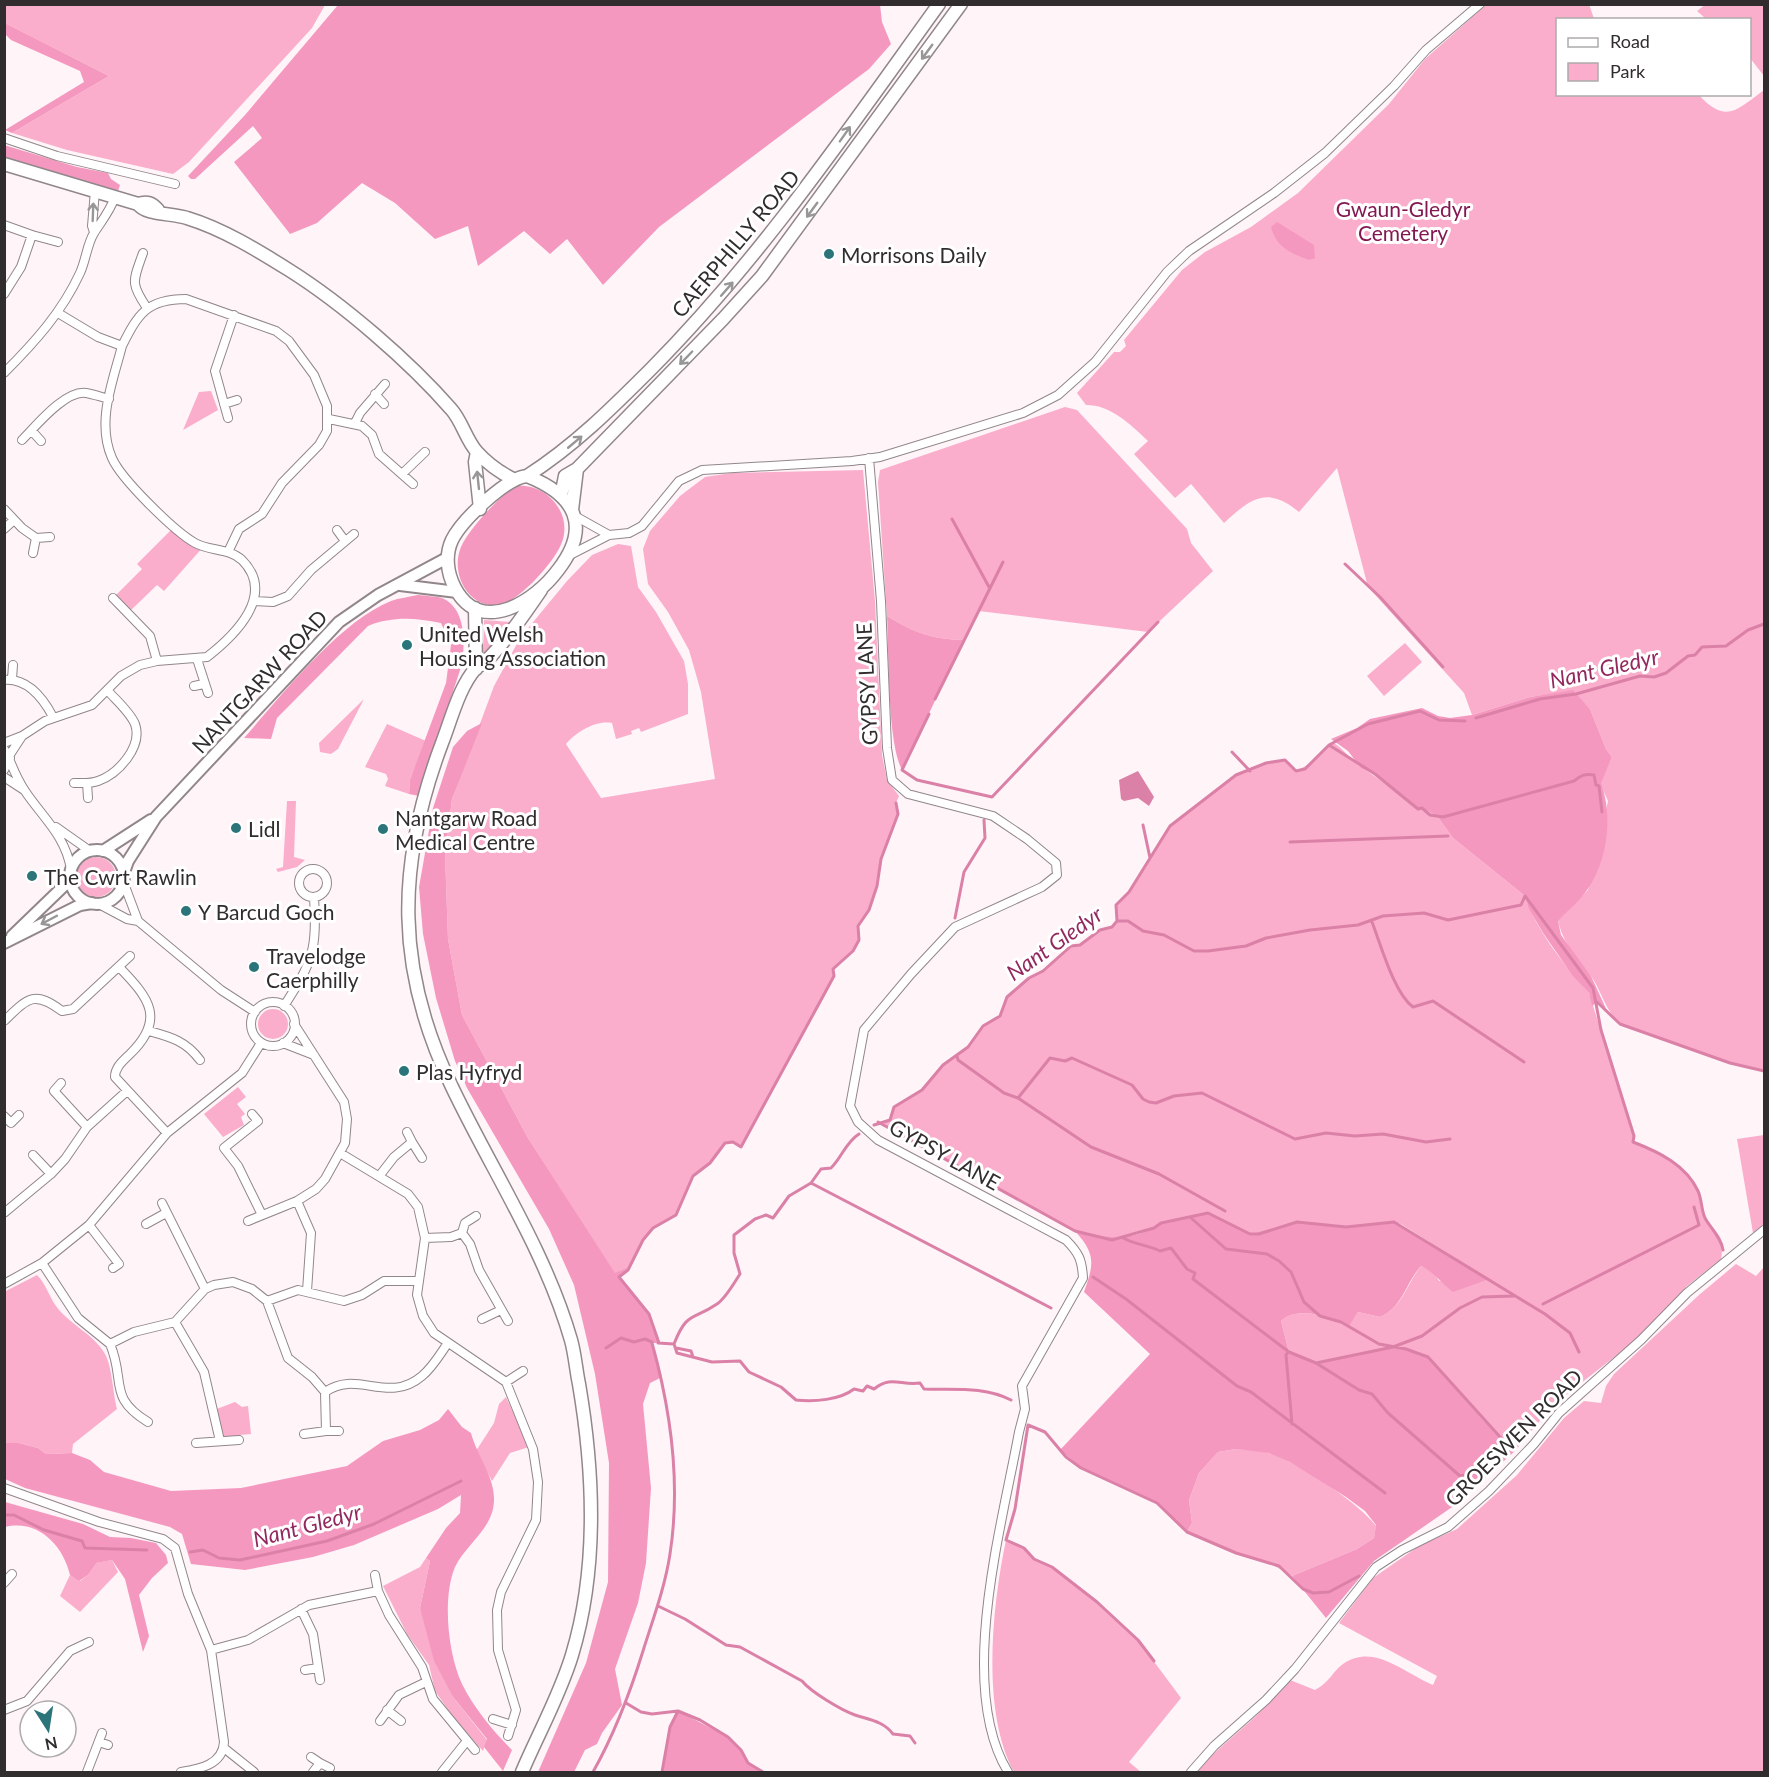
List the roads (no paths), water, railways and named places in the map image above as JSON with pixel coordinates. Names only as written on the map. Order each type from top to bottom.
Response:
[{"type":"main road","name":"CAERPHILLY ROAD","points":[[527,476],[556,457],[596,424],[724,291],[810,184],[939,4]]},
{"type":"main road","name":"CAERPHILLY ROAD","points":[[561,496],[565,476],[577,469],[762,276],[961,4]]},
{"type":"main road","points":[[4,164],[138,204],[145,202],[154,205],[158,210],[188,218],[228,235],[299,277],[349,315],[415,374],[453,411],[477,452],[495,469],[513,479]]},
{"type":"main road","points":[[477,452],[480,509]]},
{"type":"main road","points":[[522,1773],[572,1656],[586,1592],[591,1501],[586,1429],[571,1342],[541,1259],[429,1039],[412,977],[407,936],[408,886],[415,835],[431,772],[457,703],[476,669],[489,658],[570,555],[577,532],[573,513],[577,469]]},
{"type":"main road","points":[[541,590],[520,605],[503,611],[484,611],[469,606],[450,579],[447,558],[453,538],[513,479],[527,476],[549,484],[573,513]]},
{"type":"main road","name":"NANTGARW ROAD","points":[[123,878],[128,861],[156,817],[339,622],[378,595],[447,558]]},
{"type":"main road","points":[[400,585],[457,592]]},
{"type":"main road","points":[[475,608],[476,669]]},
{"type":"main road","name":"NANTGARW ROAD","points":[[103,851],[156,817]]},
{"type":"main road","points":[[90,851],[103,851],[120,863],[123,878],[117,895],[110,900],[80,905],[6,942],[71,874],[76,861],[90,851]]},
{"type":"main road","points":[[71,874],[76,895],[95,903]]},
{"type":"street","points":[[570,555],[609,536],[629,533],[642,526],[679,481],[702,470],[869,458],[1023,413],[1058,395],[1095,362],[1167,273],[1189,251],[1274,193],[1325,153],[1394,87],[1426,50],[1480,4]]},
{"type":"street","points":[[4,138],[57,156],[175,184]]},
{"type":"street","points":[[4,373],[34,343],[58,313],[80,273],[94,232],[92,226],[94,191]]},
{"type":"street","points":[[94,232],[100,228],[115,197]]},
{"type":"street","points":[[4,225],[58,242]]},
{"type":"street","points":[[4,294],[21,267],[32,235]]},
{"type":"street","points":[[143,253],[133,281],[135,290],[147,308]]},
{"type":"street","points":[[4,743],[22,736],[53,717],[92,705],[121,676],[140,665],[157,661],[207,657],[248,617],[254,601],[255,584],[241,559],[228,552],[197,544],[183,536],[124,478],[112,459],[106,439],[105,421],[122,346],[136,318],[147,308],[171,299],[186,299],[276,331],[289,341],[314,375],[327,406],[327,431],[319,445],[282,483],[262,514],[239,529],[228,552]]},
{"type":"street","points":[[58,313],[98,337],[122,346]]},
{"type":"street","points":[[228,418],[215,371],[234,315]]},
{"type":"street","points":[[355,423],[375,394],[385,384]]},
{"type":"street","points":[[22,440],[64,399],[73,394],[84,392],[109,399]]},
{"type":"street","points":[[375,394],[384,404]]},
{"type":"street","points":[[224,404],[237,400]]},
{"type":"street","points":[[328,419],[355,423],[372,435],[379,454],[413,484]]},
{"type":"street","points":[[32,431],[41,441]]},
{"type":"street","points":[[402,474],[425,452]]},
{"type":"street","name":"GYPSY LANE","points":[[869,458],[881,601],[887,748],[892,780],[908,794],[993,816],[1027,838],[1056,863],[1057,875],[1042,887],[956,927],[911,974],[864,1030],[850,1106],[858,1122],[878,1140],[1066,1240],[1080,1253],[1083,1278],[1022,1386],[1025,1409],[989,1598],[985,1695],[998,1755],[1008,1773]]},
{"type":"street","points":[[4,509],[36,538],[50,537]]},
{"type":"street","points":[[573,513],[609,536]]},
{"type":"street","points":[[4,529],[15,520]]},
{"type":"street","points":[[337,530],[345,542]]},
{"type":"street","points":[[254,601],[273,602],[288,596],[311,570],[354,534]]},
{"type":"street","points":[[33,553],[36,538]]},
{"type":"street","points":[[113,598],[150,636],[157,661]]},
{"type":"street","points":[[197,659],[208,693]]},
{"type":"street","points":[[13,665],[8,680],[33,689],[46,704],[53,717]]},
{"type":"street","points":[[194,686],[204,684]]},
{"type":"street","points":[[74,783],[87,783],[105,778],[133,751],[136,742],[134,721],[108,691]]},
{"type":"street","points":[[4,770],[22,736]]},
{"type":"street","points":[[4,748],[25,791],[54,827],[66,848],[71,874]]},
{"type":"street","points":[[4,777],[25,791]]},
{"type":"street","points":[[87,783],[88,798]]},
{"type":"street","points":[[54,827],[90,851]]},
{"type":"street","points":[[123,878],[138,921],[221,990],[255,1012]]},
{"type":"street","points":[[284,1006],[305,975],[312,959],[314,897]]},
{"type":"street","points":[[95,903],[127,920],[138,921]]},
{"type":"street","points":[[4,1021],[26,1000],[36,997],[49,1000],[62,1011],[73,1009],[120,968],[130,956]]},
{"type":"street","points":[[120,968],[146,998],[150,1013],[149,1031],[115,1074],[118,1082],[167,1132]]},
{"type":"street","points":[[248,1221],[297,1201],[320,1184],[340,1153],[347,1133],[346,1110],[340,1096],[294,1024],[291,1012],[284,1006],[271,1002],[255,1012],[251,1026],[261,1043],[271,1046],[283,1043],[292,1034],[294,1024]]},
{"type":"street","points":[[149,1031],[178,1039],[200,1060]]},
{"type":"street","points":[[4,1284],[42,1263],[89,1226],[167,1132],[242,1073],[261,1043]]},
{"type":"street","points":[[283,1043],[314,1055]]},
{"type":"street","points":[[61,1083],[54,1091],[87,1127]]},
{"type":"street","points":[[4,1213],[65,1160],[87,1127],[127,1090]]},
{"type":"street","points":[[252,1114],[258,1121],[221,1144],[238,1166],[262,1215]]},
{"type":"street","points":[[4,1116],[11,1123],[19,1115]]},
{"type":"street","points":[[407,1132],[422,1158]]},
{"type":"street","points":[[380,1175],[394,1157],[412,1142]]},
{"type":"street","points":[[340,1153],[380,1175],[413,1199],[421,1215],[425,1238],[418,1281],[419,1305],[423,1316],[434,1333],[506,1382],[533,1449],[538,1482],[536,1520],[501,1592],[496,1610],[498,1650],[516,1710],[508,1736]]},
{"type":"street","points":[[33,1155],[51,1174]]},
{"type":"street","points":[[297,1201],[311,1233],[307,1291]]},
{"type":"street","points":[[162,1203],[205,1289]]},
{"type":"street","points":[[146,1224],[166,1212]]},
{"type":"street","points":[[462,1233],[465,1223],[476,1216]]},
{"type":"street","points":[[89,1226],[119,1264],[113,1268]]},
{"type":"street","name":"GROESWEN ROAD","points":[[1191,1773],[1214,1746],[1266,1700],[1295,1668],[1376,1567],[1402,1550],[1448,1527],[1489,1491],[1534,1444],[1559,1413],[1641,1340],[1687,1293],[1764,1230]]},
{"type":"street","points":[[425,1238],[451,1237],[462,1233]]},
{"type":"street","points":[[462,1233],[470,1244],[479,1270],[508,1322]]},
{"type":"street","points":[[42,1263],[78,1318],[110,1344],[124,1401],[129,1410],[148,1422]]},
{"type":"street","points":[[267,1301],[291,1292],[307,1291],[344,1301],[362,1295],[384,1281],[418,1281]]},
{"type":"street","points":[[110,1344],[134,1332],[175,1322],[205,1289],[214,1285],[233,1282],[252,1289],[267,1301],[288,1358],[312,1377],[325,1392],[326,1431]]},
{"type":"street","points":[[482,1319],[501,1310]]},
{"type":"street","points":[[175,1322],[204,1372],[220,1441]]},
{"type":"street","points":[[325,1392],[338,1385],[350,1383],[390,1390],[408,1385],[424,1375],[448,1342]]},
{"type":"street","points":[[506,1382],[523,1371]]},
{"type":"street","points":[[304,1434],[339,1431]]},
{"type":"street","points":[[196,1443],[239,1440]]},
{"type":"street","points":[[4,1488],[99,1522],[163,1539],[175,1548],[188,1594],[211,1650],[224,1748],[254,1773]]},
{"type":"street","points":[[4,1582],[12,1574]]},
{"type":"street","points":[[375,1575],[378,1591],[405,1643],[418,1659],[433,1699],[466,1742],[475,1750]]},
{"type":"street","points":[[211,1650],[248,1640],[301,1609],[321,1602],[378,1591]]},
{"type":"street","points":[[301,1609],[313,1634],[320,1680]]},
{"type":"street","points":[[4,1710],[27,1701],[70,1651],[89,1642]]},
{"type":"street","points":[[305,1670],[318,1668]]},
{"type":"street","points":[[380,1721],[399,1695],[426,1682]]},
{"type":"street","points":[[387,1710],[401,1721]]},
{"type":"street","points":[[493,1719],[512,1725]]},
{"type":"street","points":[[87,1773],[102,1733]]},
{"type":"street","points":[[99,1742],[108,1745]]},
{"type":"street","points":[[442,1773],[466,1742]]},
{"type":"street","points":[[181,1773],[206,1767],[224,1748]]},
{"type":"street","points":[[310,1757],[330,1768]]},
{"type":"street","points":[[313,1773],[320,1763]]},
{"type":"waterway","points":[[952,519],[989,587]]},
{"type":"waterway","points":[[935,699],[1003,562]]},
{"type":"waterway","points":[[1345,564],[1380,597],[1443,667]]},
{"type":"waterway","points":[[929,714],[902,770],[917,780],[992,797],[1158,622]]},
{"type":"waterway","name":"Nant Gledyr","points":[[1476,718],[1540,699],[1576,694],[1640,676],[1654,677],[1666,673],[1688,656],[1695,655],[1702,647],[1726,646],[1748,630],[1764,624]]},
{"type":"waterway","name":"Nant Gledyr","points":[[874,1125],[890,1120],[894,1107],[922,1090],[943,1065],[968,1047],[983,1026],[1000,1016],[1007,997],[1029,978],[1043,971],[1071,946],[1080,945],[1100,930],[1112,927],[1117,921],[1116,905],[1129,892],[1170,826],[1236,775],[1266,763],[1285,760],[1296,771],[1305,769],[1329,745],[1368,724],[1420,711],[1439,720],[1465,721]]},
{"type":"waterway","points":[[1329,745],[1375,774],[1418,809],[1422,808],[1430,815],[1443,817],[1574,781],[1588,774],[1594,775],[1596,785],[1599,786],[1602,812]]},
{"type":"waterway","points":[[1232,752],[1250,771]]},
{"type":"waterway","points":[[659,1343],[649,1314],[619,1277],[628,1270],[643,1240],[653,1228],[676,1215],[693,1176],[710,1163],[725,1143],[733,1142],[741,1147],[834,976],[833,969],[853,951],[859,940],[858,926],[869,910],[877,886],[881,859],[898,814],[896,803]]},
{"type":"waterway","points":[[955,918],[964,872],[985,838],[984,820]]},
{"type":"waterway","points":[[1143,825],[1150,858]]},
{"type":"waterway","points":[[1290,842],[1448,836]]},
{"type":"waterway","points":[[1117,921],[1128,921],[1143,931],[1164,935],[1194,951],[1208,951],[1246,946],[1266,938],[1310,930],[1358,925],[1383,916],[1424,913],[1448,920],[1521,905],[1525,896],[1593,988],[1601,1030],[1634,1136],[1633,1142],[1671,1160],[1693,1182],[1698,1191],[1705,1218],[1718,1237],[1723,1250]]},
{"type":"waterway","points":[[1372,922],[1394,980],[1413,1007],[1433,1001],[1524,1062]]},
{"type":"waterway","points":[[1597,1002],[1620,1024],[1730,1063],[1764,1071]]},
{"type":"waterway","points":[[957,1056],[958,1060],[1004,1093],[1018,1098],[1091,1147],[1159,1174],[1225,1211]]},
{"type":"waterway","points":[[1018,1098],[1050,1058],[1065,1061],[1072,1058],[1132,1085],[1143,1099],[1149,1102],[1156,1103],[1174,1096],[1202,1093],[1295,1139],[1326,1133],[1355,1136],[1383,1134],[1426,1142],[1450,1139]]},
{"type":"waterway","points":[[878,1122],[1075,1231],[1112,1240],[1154,1228],[1161,1223],[1208,1213],[1250,1234],[1259,1234],[1297,1222],[1346,1227],[1394,1222],[1545,1314],[1570,1333],[1579,1352]]},
{"type":"waterway","name":"Nant Gledyr","points":[[658,1343],[674,1344],[687,1321],[717,1304],[730,1290],[740,1274],[734,1253],[734,1235],[755,1219],[766,1215],[773,1218],[789,1196],[811,1183],[821,1169],[831,1168],[859,1134]]},
{"type":"waterway","points":[[811,1183],[1051,1308]]},
{"type":"waterway","points":[[1543,1304],[1699,1225],[1694,1207]]},
{"type":"waterway","points":[[1191,1218],[1226,1249],[1267,1254],[1279,1261],[1291,1272],[1304,1302],[1320,1316],[1341,1322],[1379,1344],[1406,1349],[1428,1357],[1501,1438]]},
{"type":"waterway","points":[[1123,1238],[1160,1251],[1171,1248],[1187,1269],[1195,1273],[1193,1279],[1289,1352],[1316,1363],[1359,1390],[1372,1394],[1388,1413],[1460,1476],[1492,1469]]},
{"type":"waterway","points":[[1093,1277],[1126,1299],[1237,1386],[1251,1392],[1385,1493]]},
{"type":"waterway","points":[[1316,1363],[1393,1347],[1422,1336],[1460,1308],[1482,1297],[1514,1296]]},
{"type":"waterway","name":"Nant Gledyr","points":[[606,1348],[621,1338],[634,1342],[645,1339],[652,1342]]},
{"type":"waterway","points":[[593,1772],[615,1728],[633,1682],[662,1591],[670,1554],[674,1501],[672,1447],[669,1421],[652,1343]]},
{"type":"waterway","points":[[674,1344],[677,1353],[712,1362],[740,1361],[749,1372],[781,1387],[796,1400],[811,1401],[842,1396],[854,1389],[863,1391],[867,1386],[874,1389],[891,1382],[920,1383],[924,1389],[980,1391],[1011,1400]]},
{"type":"waterway","points":[[676,1348],[691,1351],[693,1357]]},
{"type":"waterway","points":[[1288,1352],[1286,1355],[1292,1424]]},
{"type":"waterway","points":[[1154,1661],[1138,1640],[1097,1602],[1052,1567],[1034,1559],[1024,1548],[1006,1540],[1015,1509],[1028,1425],[1045,1432],[1066,1457],[1081,1468],[1157,1503],[1187,1532],[1236,1553],[1279,1566],[1303,1589],[1313,1593],[1329,1592],[1359,1576]]},
{"type":"waterway","name":"Nant Gledyr","points":[[190,1552],[203,1550],[219,1558],[240,1560],[327,1541],[374,1524],[461,1481]]},
{"type":"waterway","name":"Nant Gledyr","points":[[4,1515],[14,1515],[44,1530],[82,1541],[85,1548],[147,1550]]},
{"type":"waterway","points":[[658,1606],[685,1619],[726,1645],[740,1647],[802,1681],[842,1709],[881,1724],[893,1734],[910,1736],[915,1743]]},
{"type":"waterway","points":[[626,1703],[641,1712],[652,1714],[678,1711],[700,1720],[728,1737],[741,1750],[748,1763],[763,1772]]},
{"type":"waterway","points":[[662,1772],[670,1727],[678,1711]]},
{"type":"place","name":"Morrisons Daily","points":[[829,254]]},
{"type":"place","name":"United Welsh Housing Association","points":[[407,645]]},
{"type":"place","name":"Lidl","points":[[236,828]]},
{"type":"place","name":"Nantgarw Road Medical Centre","points":[[383,829]]},
{"type":"place","name":"The Cwrt Rawlin","points":[[32,876]]},
{"type":"place","name":"Y Barcud Goch","points":[[186,911]]},
{"type":"place","name":"Travelodge Caerphilly","points":[[254,967]]},
{"type":"place","name":"Plas Hyfryd","points":[[404,1071]]},
{"type":"park label","name":"Gwaun-Gledyr Cemetery","points":[[1403,220]]}]
